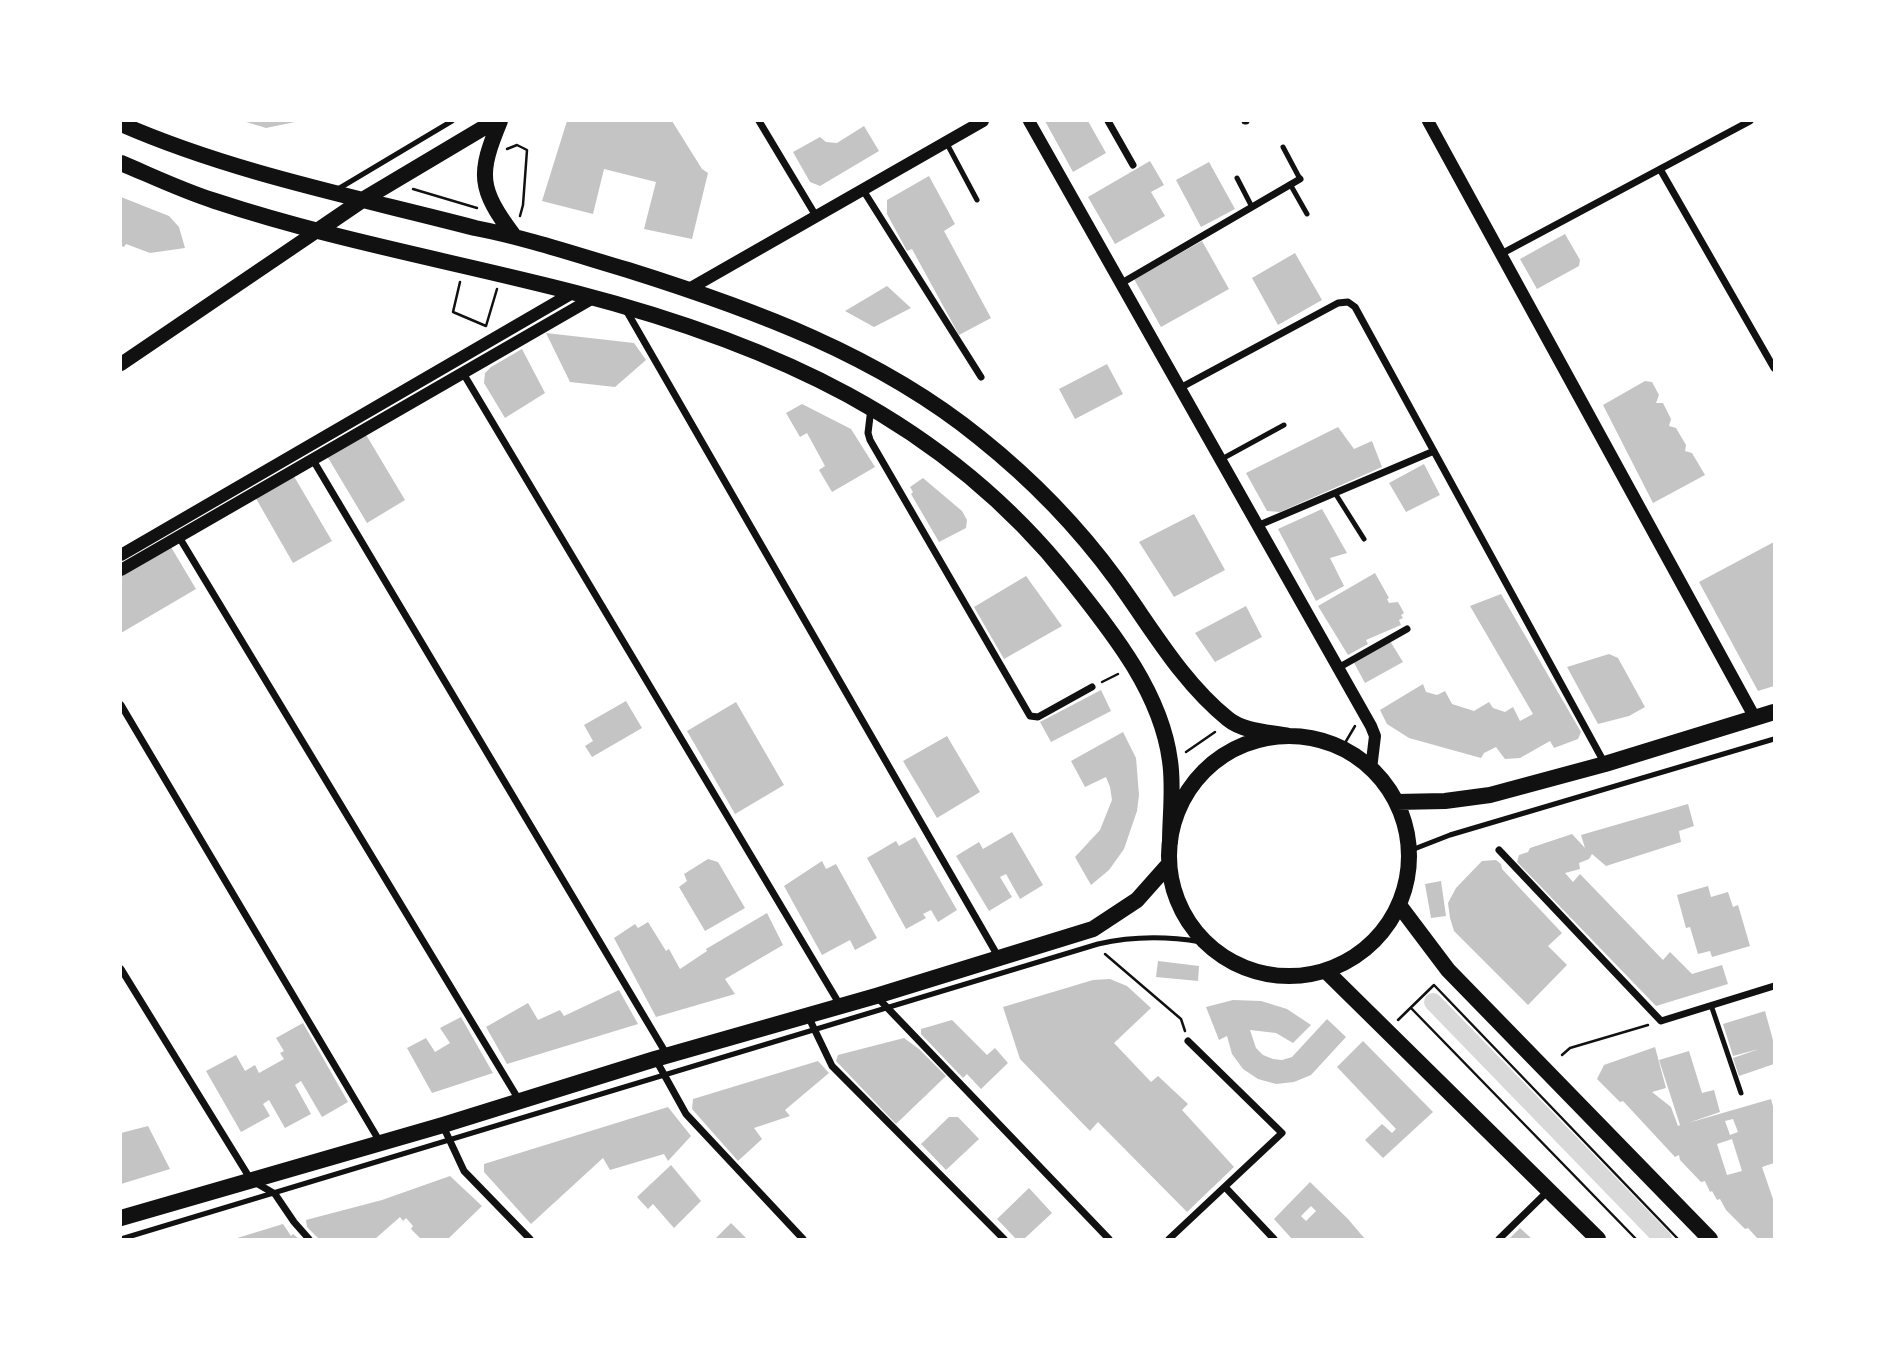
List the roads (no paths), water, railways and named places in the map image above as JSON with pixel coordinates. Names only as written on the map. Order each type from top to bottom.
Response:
[{"type":"main road","points":[[121,364],[364,199],[498,121]]},
{"type":"main road","points":[[498,121],[487,152],[484,176],[492,201],[514,236]]},
{"type":"main road","points":[[121,124],[229,164],[514,236],[689,289],[746,309],[858,359],[940,409],[979,437],[1016,469],[1095,552],[1177,667],[1229,720],[1241,726],[1316,739],[1342,748],[1371,769],[1396,802],[1406,831],[1408,871],[1399,905],[1385,928],[1363,951],[1327,972],[1285,976],[1259,973],[1234,963],[1201,942],[1180,909],[1169,864],[1170,761],[1158,718],[1134,666],[1059,565],[1008,510],[940,454],[839,388],[762,353],[624,306],[317,231],[213,201],[121,163]]},
{"type":"main road","points":[[1396,802],[1445,801],[1490,795],[1605,764],[1774,712]]},
{"type":"main road","points":[[1170,843],[1186,794],[1210,766],[1236,747],[1254,741],[1289,736]]},
{"type":"main road","points":[[121,1218],[380,1143],[446,1133],[519,1101],[661,1057],[811,1022],[841,1006],[1098,927],[1137,900],[1169,864]]},
{"type":"main road","points":[[1399,905],[1448,970],[1710,1239]]},
{"type":"main road","points":[[1327,972],[1598,1239]]},
{"type":"street","points":[[759,121],[816,216]]},
{"type":"street","points":[[689,289],[983,121]]},
{"type":"street","points":[[1029,121],[1375,736],[1371,769]]},
{"type":"street","points":[[1108,121],[1133,165]]},
{"type":"street","points":[[1428,121],[1755,718]]},
{"type":"street","points":[[1501,254],[1750,121]]},
{"type":"street","points":[[1660,169],[1774,368]]},
{"type":"street","points":[[1121,284],[1300,179]]},
{"type":"street","points":[[863,190],[981,377]]},
{"type":"street","points":[[459,368],[574,292]]},
{"type":"street","points":[[121,555],[175,531],[459,368],[593,298]]},
{"type":"street","points":[[1180,388],[1338,303],[1348,302],[1355,307],[1605,764]]},
{"type":"street","points":[[624,306],[999,958]]},
{"type":"street","points":[[459,368],[841,1006]]},
{"type":"street","points":[[871,407],[868,433],[870,440],[1030,716],[1035,718],[1044,715],[1092,687]]},
{"type":"street","points":[[1256,526],[1434,451]]},
{"type":"street","points":[[309,454],[661,1057],[664,1076],[686,1114],[803,1239]]},
{"type":"street","points":[[121,570],[175,531]]},
{"type":"street","points":[[175,531],[519,1101]]},
{"type":"street","points":[[1338,668],[1406,629]]},
{"type":"street","points":[[121,705],[380,1143]]},
{"type":"street","points":[[1499,850],[1661,1021],[1774,986]]},
{"type":"street","points":[[121,969],[251,1180],[275,1194],[309,1239]]},
{"type":"street","points":[[876,996],[1109,1239]]},
{"type":"street","points":[[811,1022],[832,1066],[1004,1239]]},
{"type":"street","points":[[1169,1239],[1282,1133],[1188,1041]]},
{"type":"street","points":[[446,1133],[464,1171],[530,1239]]},
{"type":"street","points":[[1225,1187],[1274,1239]]},
{"type":"street","points":[[1499,1239],[1548,1191]]},
{"type":"lane","points":[[334,191],[452,121]]},
{"type":"lane","points":[[946,142],[977,200]]},
{"type":"lane","points":[[1283,147],[1300,179]]},
{"type":"lane","points":[[1237,178],[1252,207]]},
{"type":"lane","points":[[1290,184],[1307,214]]},
{"type":"lane","points":[[1220,460],[1284,425]]},
{"type":"lane","points":[[1335,493],[1364,539]]},
{"type":"lane","points":[[1409,851],[1450,835],[1774,739]]},
{"type":"lane","points":[[121,1239],[275,1194],[446,1133],[664,1076],[811,1022],[888,1009],[1121,939],[1164,937],[1201,942]]},
{"type":"lane","points":[[1711,1005],[1741,1093]]},
{"type":"waterway","points":[[1433,1002],[1663,1239]]}]
